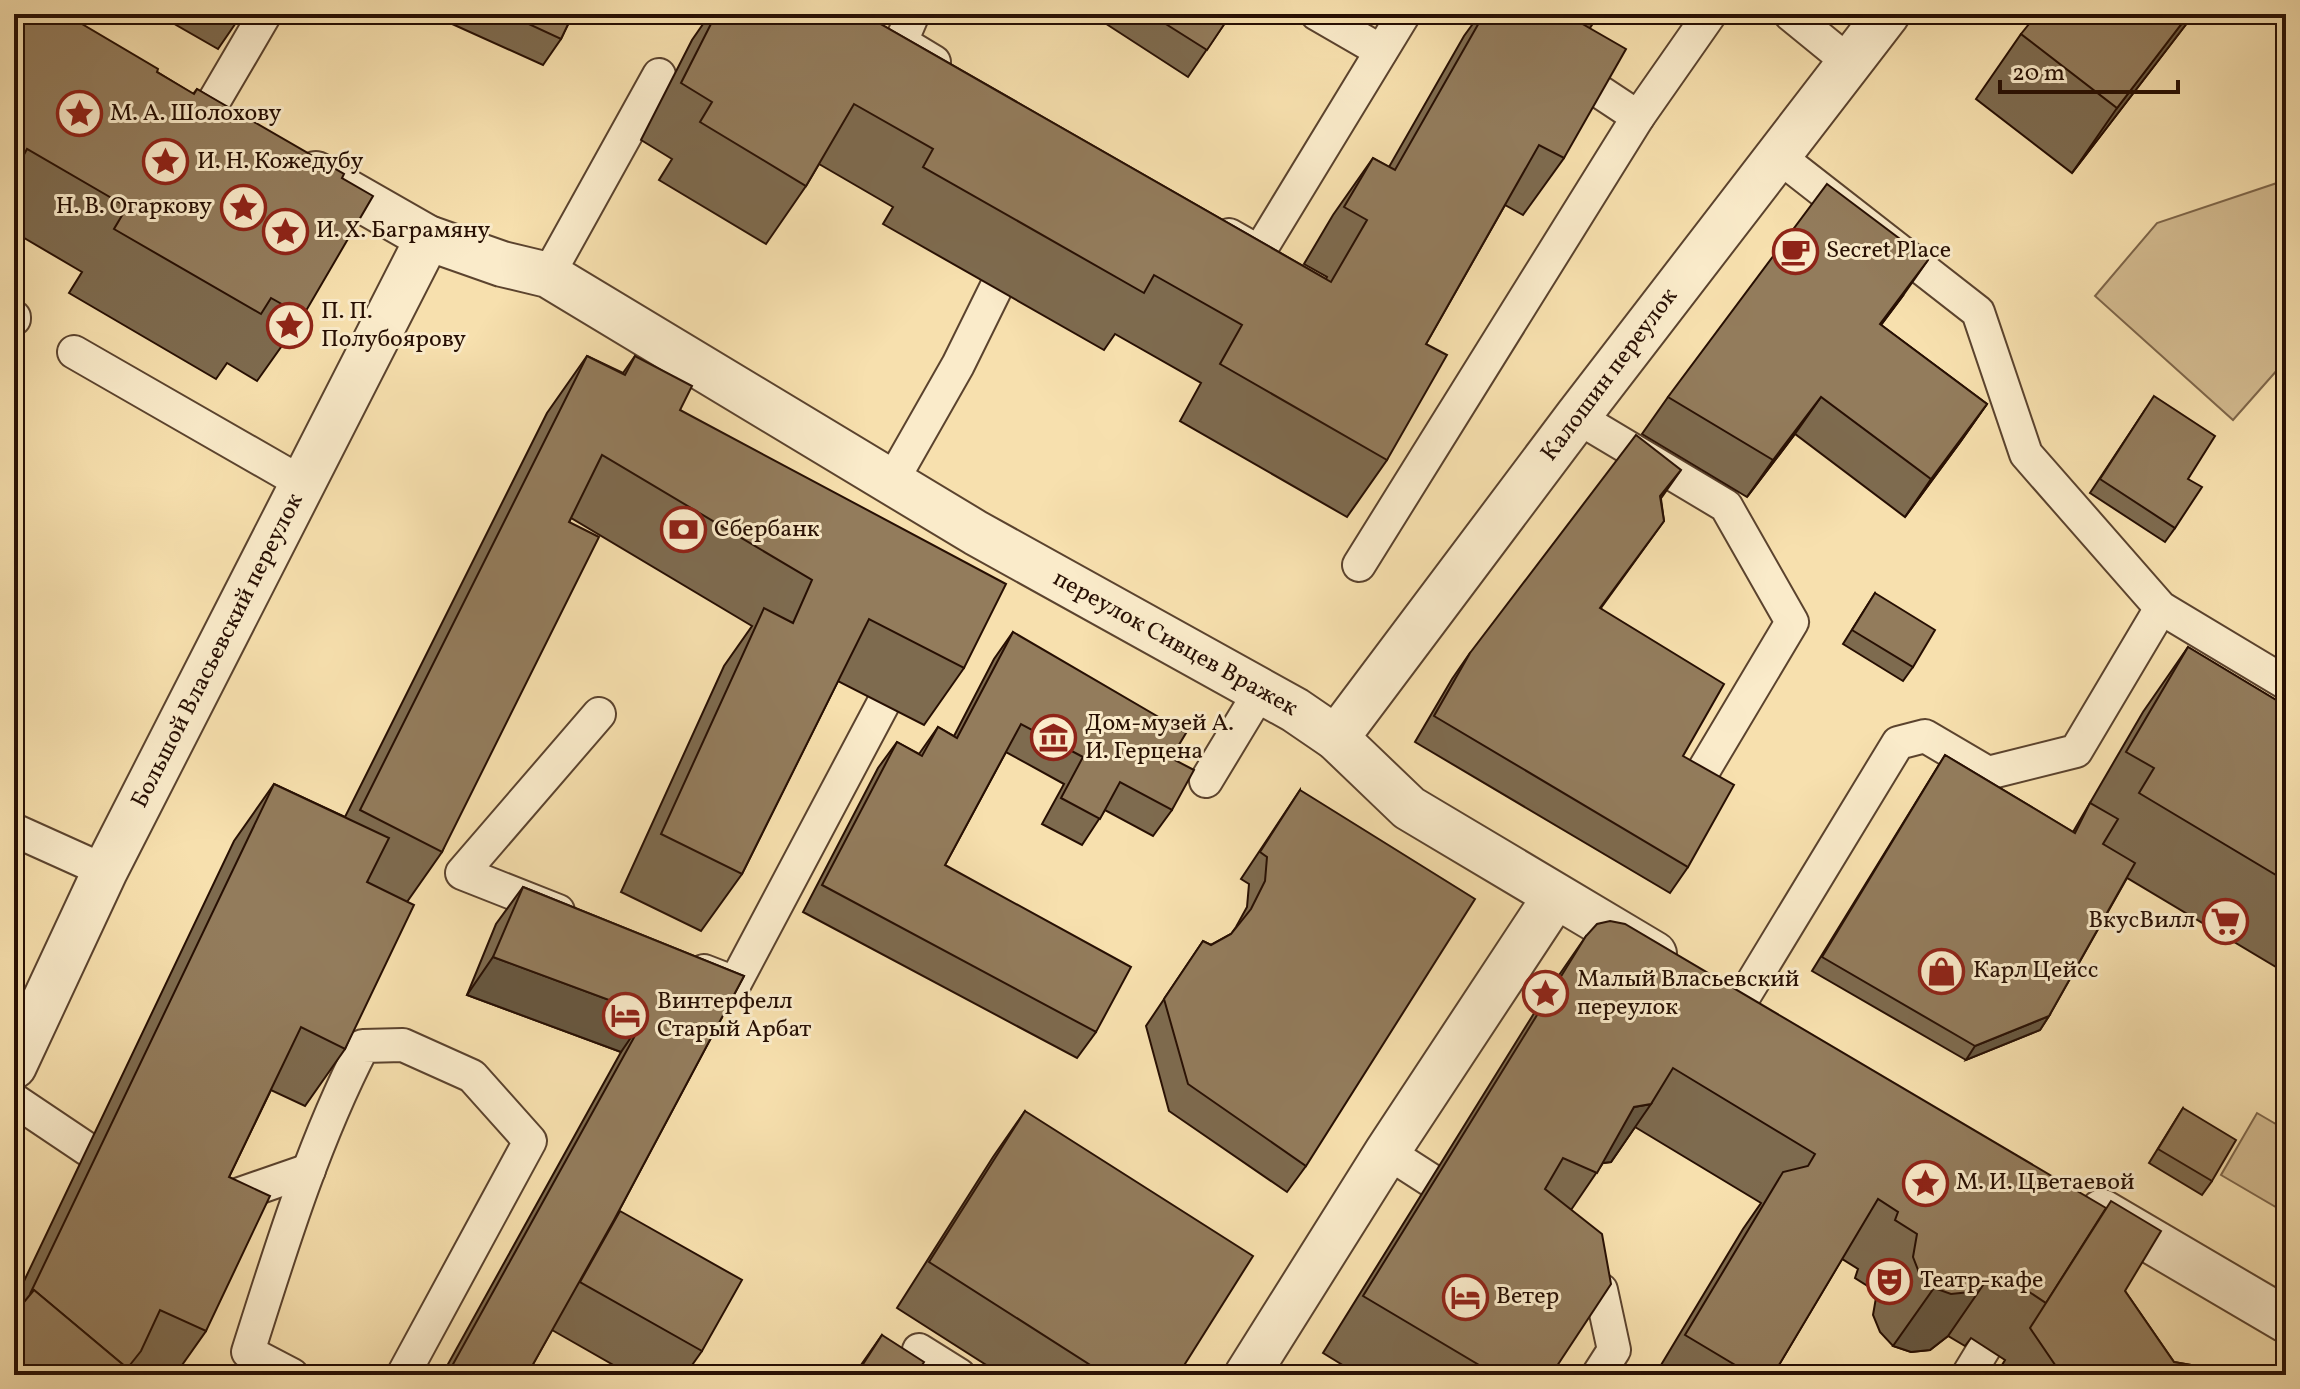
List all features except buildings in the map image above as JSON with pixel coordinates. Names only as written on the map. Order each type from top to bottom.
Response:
[{"type":"street","name":"Калошин переулок","points":[[1336,738],[1577,417],[1887,14]]},
{"type":"street","points":[[168,90],[221,120]]},
{"type":"street","name":"переулок Сивцев Вражек","points":[[277,152],[428,238],[502,264],[548,275],[892,481],[969,544],[1261,690],[1336,738],[1409,808],[1555,897],[1780,1026]]},
{"type":"street","name":"Большой Власьевский переулок","points":[[14,1066],[25,1013],[105,871],[428,238]]},
{"type":"street","points":[[1260,1371],[1387,1152],[1555,897]]},
{"type":"street","points":[[2066,1191],[2286,1320]]},
{"type":"lane","points":[[221,120],[265,14]]},
{"type":"lane","points":[[913,14],[901,42],[955,74]]},
{"type":"lane","points":[[1317,14],[1381,51]]},
{"type":"lane","points":[[1207,222],[1259,252],[1404,14]]},
{"type":"lane","points":[[1359,565],[1638,117],[1710,14]]},
{"type":"lane","points":[[1790,14],[1850,63]]},
{"type":"lane","points":[[1562,66],[1638,117]]},
{"type":"lane","points":[[548,275],[659,75]]},
{"type":"lane","points":[[1778,156],[1978,312],[2026,454],[2161,608],[2286,683]]},
{"type":"lane","points":[[892,481],[958,365],[996,288]]},
{"type":"lane","points":[[74,352],[304,484]]},
{"type":"lane","points":[[1577,417],[1726,506],[1792,622],[1705,768]]},
{"type":"lane","points":[[1740,1003],[1898,743],[1925,736],[1988,773],[2076,751],[2161,608]]},
{"type":"lane","points":[[1206,781],[1261,690]]},
{"type":"lane","points":[[678,960],[735,983],[883,704]]},
{"type":"lane","points":[[591,925],[462,873],[599,714]]},
{"type":"lane","points":[[14,830],[105,871]]},
{"type":"lane","points":[[292,1375],[248,1352],[309,1170],[337,1097],[363,1046],[403,1045],[472,1076],[530,1141],[403,1375]]},
{"type":"lane","points":[[14,1100],[87,1149]]},
{"type":"lane","points":[[1387,1152],[1432,1181]]},
{"type":"lane","points":[[202,1207],[309,1170]]},
{"type":"lane","points":[[1551,1257],[1601,1290],[1614,1350],[1598,1375]]},
{"type":"lane","points":[[1968,1375],[1985,1347]]},
{"type":"lane","points":[[919,1350],[959,1375]]},
{"type":"shaded area","points":[[2286,180],[2286,360],[2233,420],[2095,296],[2157,223]]},
{"type":"shaded area","points":[[2257,1113],[2286,1130],[2286,1213],[2221,1175]]},
{"type":"place","name":"М. А. Шолохову","points":[[79,114]]},
{"type":"place","name":"И. Н. Кожедубу","points":[[166,162]]},
{"type":"place","name":"Н. В. Огаркову","points":[[243,207]]},
{"type":"place","name":"И. Х. Баграмяну","points":[[285,231]]},
{"type":"place","name":"Secret Place","points":[[1795,251]]},
{"type":"place","name":"П. П. Полубоярову","points":[[290,326]]},
{"type":"place","name":"Сбербанк","points":[[683,530]]},
{"type":"place","name":"Дом-музей А. И. Герцена","points":[[1054,738]]},
{"type":"place","name":"ВкусВилл","points":[[2226,921]]},
{"type":"place","name":"Карл Цейсс","points":[[1942,971]]},
{"type":"place","name":"Малый Власьевский переулок","points":[[1546,994]]},
{"type":"place","name":"Винтерфелл Старый Арбат","points":[[626,1016]]},
{"type":"place","name":"М. И. Цветаевой","points":[[1925,1183]]},
{"type":"place","name":"Театр-кафе","points":[[1889,1281]]},
{"type":"place","name":"Ветер","points":[[1465,1297]]}]
